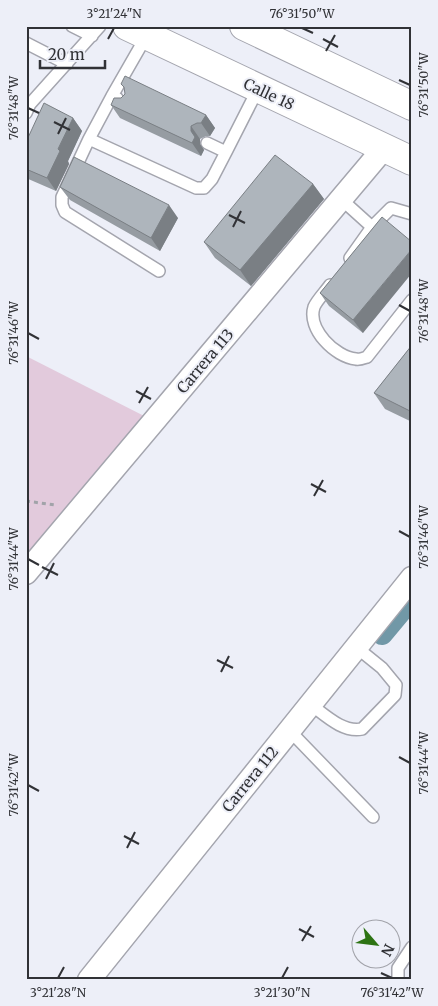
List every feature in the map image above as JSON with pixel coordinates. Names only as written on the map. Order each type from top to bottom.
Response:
[{"type":"main road","points":[[244,26],[412,106]]},
{"type":"main road","name":"Calle 18","points":[[137,31],[412,161]]},
{"type":"street","name":"Carrera 113","points":[[26,573],[384,148]]},
{"type":"street","name":"Carrera 112","points":[[89,980],[412,578]]},
{"type":"lane","points":[[72,26],[92,36]]},
{"type":"lane","points":[[28,106],[100,26]]},
{"type":"lane","points":[[137,31],[112,96],[89,139],[62,197],[62,205],[65,212],[159,271]]},
{"type":"lane","points":[[26,43],[66,64]]},
{"type":"lane","points":[[89,139],[196,188],[204,188],[212,179],[258,89]]},
{"type":"lane","points":[[112,96],[127,104]]},
{"type":"lane","points":[[207,143],[226,152]]},
{"type":"lane","points":[[341,199],[372,227]]},
{"type":"lane","points":[[412,214],[391,208],[372,227],[314,306],[313,322],[319,336],[341,354],[356,360],[367,357],[412,300]]},
{"type":"lane","points":[[310,704],[332,720],[350,730],[356,730],[362,729],[395,696],[396,685],[382,668],[356,647]]},
{"type":"lane","points":[[289,730],[373,816]]},
{"type":"lane","points":[[398,980],[398,968],[403,957],[412,947]]},
{"type":"shaded area","points":[[26,356],[154,421],[26,573]]},
{"type":"building","points":[[125,76],[206,115],[201,123],[191,126],[191,131],[195,137],[192,143],[111,105],[114,98],[121,98],[125,94],[124,87],[121,84]]},
{"type":"building","points":[[44,103],[73,118],[47,178],[26,169],[26,142]]},
{"type":"building","points":[[275,155],[313,184],[240,270],[204,242]]},
{"type":"building","points":[[74,157],[169,205],[151,238],[60,187]]},
{"type":"building","points":[[382,217],[412,242],[412,249],[353,320],[320,293]]},
{"type":"building","points":[[412,345],[412,412],[374,393]]},
{"type":"waterway","points":[[382,634],[412,598]]}]
